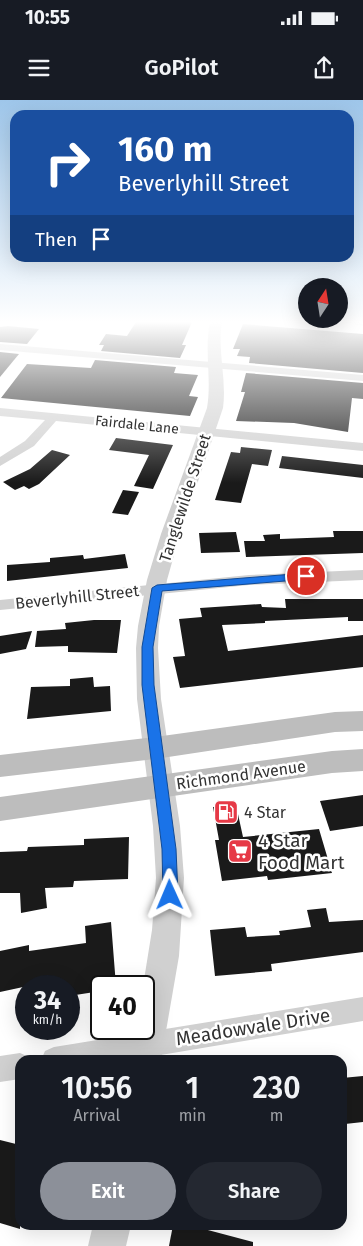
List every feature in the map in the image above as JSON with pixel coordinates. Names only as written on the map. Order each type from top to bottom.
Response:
[{"type":"main road","points":[[0,766],[155,748],[336,722],[363,721]]},
{"type":"main road","name":"Richmond Avenue","points":[[0,809],[332,762],[363,760]]},
{"type":"street","name":"Tanglewilde Street","points":[[146,1052],[166,951],[170,895],[169,849],[148,685],[147,647],[157,588],[172,535],[215,407],[215,375]]},
{"type":"street","points":[[332,375],[363,378]]},
{"type":"street","name":"Fairdale Lane","points":[[0,412],[363,447]]},
{"type":"street","points":[[0,462],[22,451],[39,437],[53,417]]},
{"type":"street","name":"Beverlyhill Street","points":[[0,605],[157,588],[287,577],[363,574]]},
{"type":"street","name":"Meadowvale Drive","points":[[112,1055],[146,1052],[363,1010]]},
{"type":"street","points":[[0,1069],[15,1067]]},
{"type":"street","points":[[107,1246],[111,1230]]},
{"type":"building","points":[[18,375],[198,375],[189,396],[198,397],[190,416],[1,398]]},
{"type":"building","points":[[245,375],[275,375],[363,383],[363,399],[352,398],[348,432],[294,423],[236,421],[245,392],[241,392]]},
{"type":"building","points":[[116,438],[173,445],[153,489],[134,486],[149,455],[109,450]]},
{"type":"building","points":[[241,447],[272,450],[268,466],[252,464],[241,503],[215,500],[231,452],[240,453]]},
{"type":"building","points":[[52,450],[70,455],[39,484],[29,489],[24,486],[15,490],[3,482],[30,469]]},
{"type":"building","points":[[282,456],[363,465],[363,478],[279,468]]},
{"type":"building","points":[[123,490],[139,492],[128,515],[112,513]]},
{"type":"building","points":[[333,531],[363,531],[363,553],[246,557],[244,541],[265,541],[263,535],[280,534],[280,539],[334,537]]},
{"type":"building","points":[[236,532],[240,552],[201,553],[199,533]]},
{"type":"building","points":[[125,554],[128,568],[7,581],[7,565],[50,562],[50,558],[83,555],[84,559]]},
{"type":"building","points":[[285,599],[363,599],[363,621],[348,621],[348,617],[222,625],[228,651],[363,635],[363,667],[180,688],[173,657],[185,656],[179,619],[202,617],[200,608],[261,604],[262,607],[286,608]]},
{"type":"building","points":[[121,620],[117,653],[68,652],[68,646],[35,647],[37,631],[66,629],[65,623]]},
{"type":"building","points":[[32,631],[26,649],[0,654],[0,636]]},
{"type":"building","points":[[93,677],[94,687],[110,686],[111,711],[27,719],[31,687],[70,686],[70,679]]},
{"type":"building","points":[[363,795],[363,826],[330,831],[320,801]]},
{"type":"building","points":[[236,805],[243,837],[319,829],[332,873],[268,880],[267,876],[222,881],[215,840],[219,840],[213,807]]},
{"type":"building","points":[[129,837],[128,879],[74,881],[73,887],[45,888],[47,908],[21,913],[20,893],[0,893],[0,852],[27,851],[28,847],[84,845],[84,839]]},
{"type":"building","points":[[326,908],[329,922],[363,920],[363,952],[271,964],[272,971],[215,976],[210,930],[245,927],[247,937],[280,935],[279,931],[311,927],[307,910]]},
{"type":"building","points":[[111,922],[115,975],[90,975],[90,993],[80,994],[80,975],[15,975],[15,989],[0,992],[0,951],[29,945],[29,951],[86,943],[85,926]]},
{"type":"building","points":[[363,1076],[363,1122],[347,1124],[347,1078]]},
{"type":"building","points":[[0,1140],[15,1144],[15,1228],[0,1223]]},
{"type":"building","points":[[172,1230],[208,1230],[253,1242],[253,1246],[169,1246]]},
{"type":"place","name":"4 Star","points":[[226,812]]},
{"type":"place","name":"4 Star Food Mart","points":[[240,851]]},
{"type":"route","points":[[170,895],[169,849],[148,685],[147,647],[157,588],[306,576]]}]
